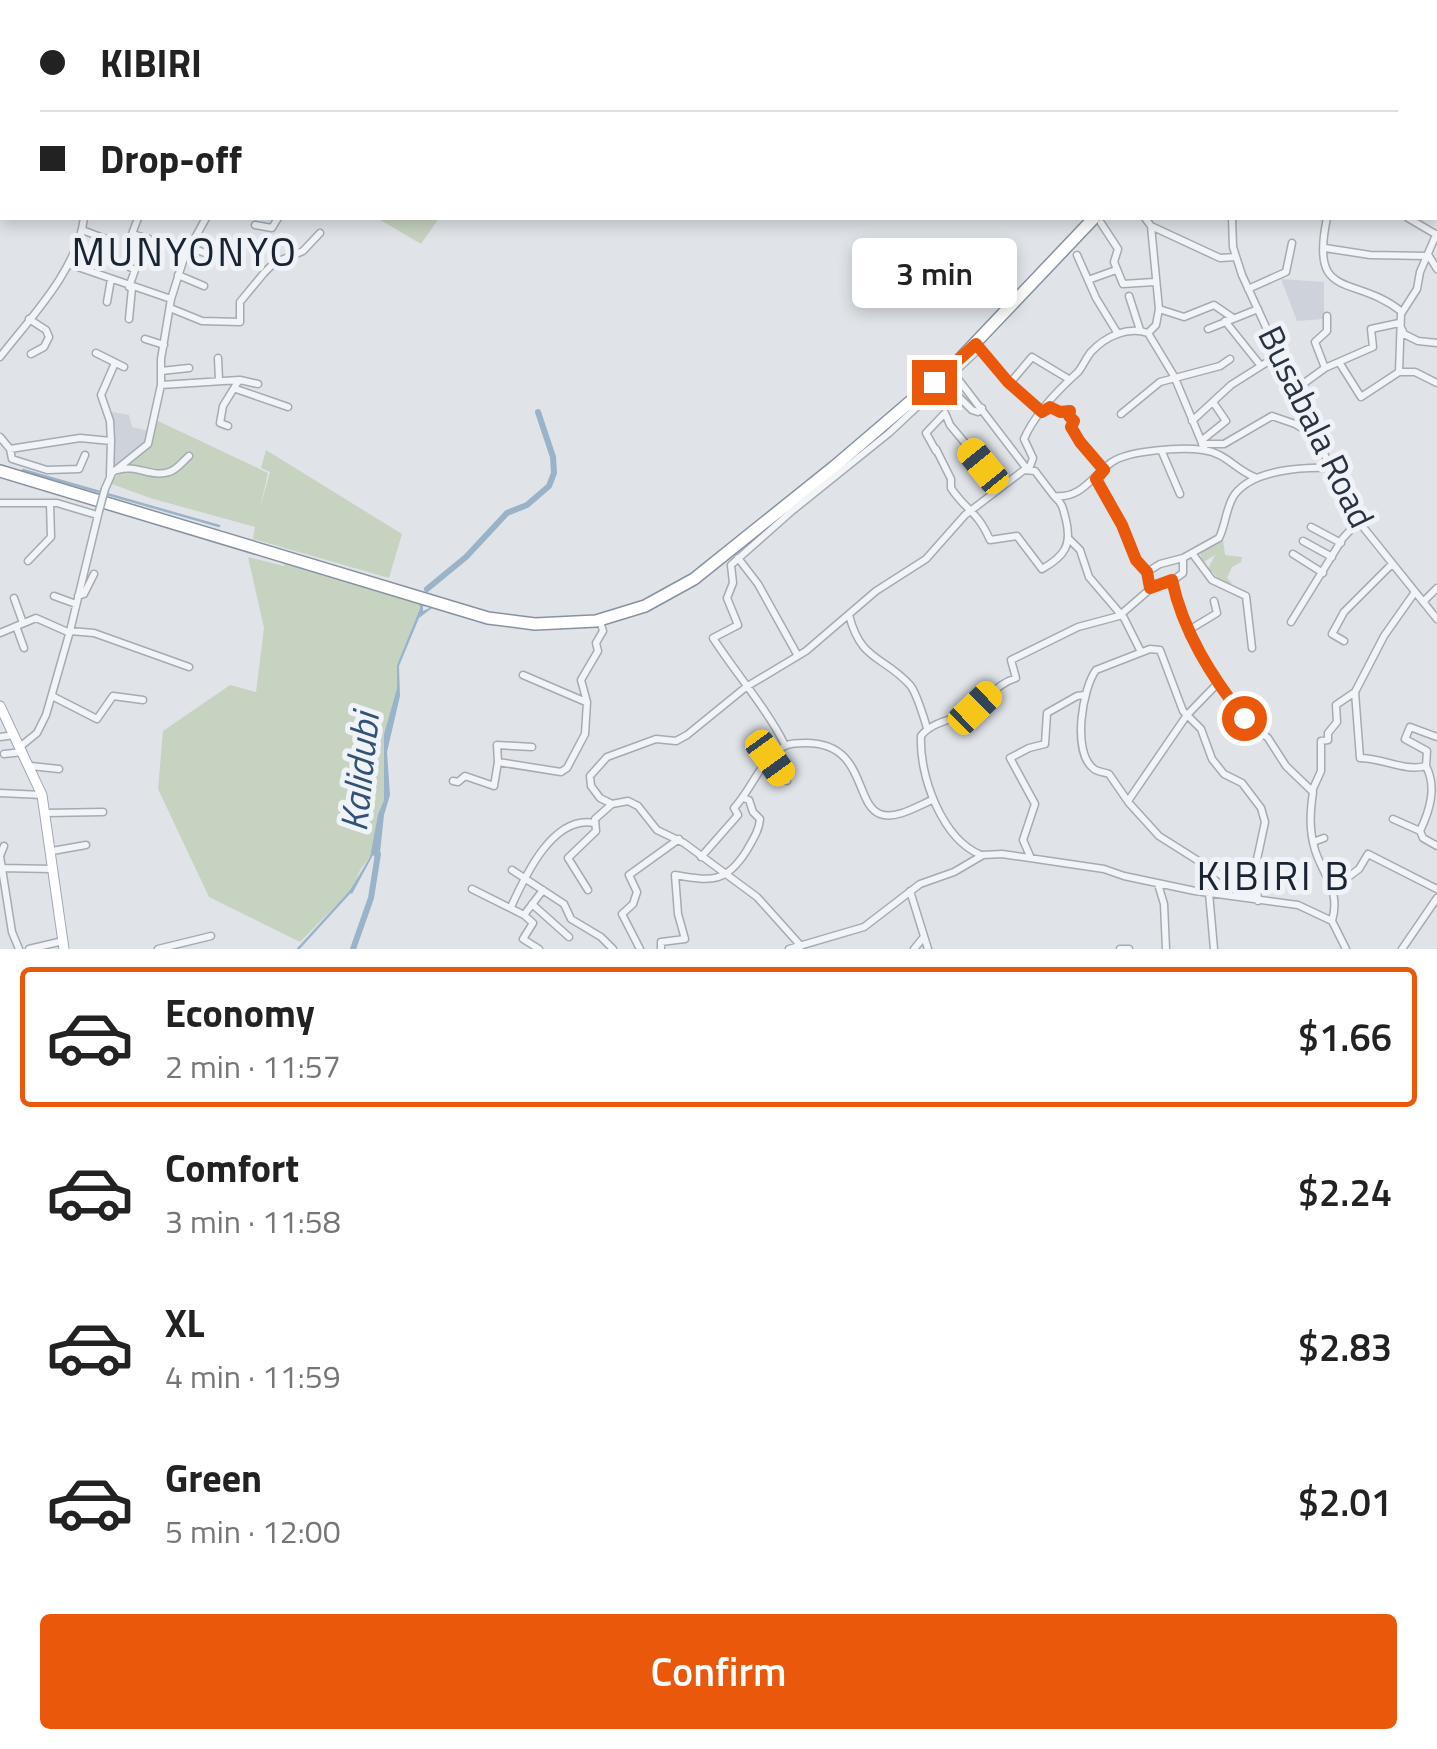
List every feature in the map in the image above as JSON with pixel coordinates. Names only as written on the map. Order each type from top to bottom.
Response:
[{"type":"highway","points":[[0,469],[488,615],[535,624],[599,620],[645,606],[683,586],[789,508],[978,347],[1093,220]]},
{"type":"highway","points":[[488,615],[538,620],[574,618],[642,601],[692,574],[904,401],[1093,220]]},
{"type":"main road","points":[[0,706],[42,795],[64,945]]},
{"type":"street","points":[[0,357],[68,264],[84,220]]},
{"type":"street","points":[[137,220],[132,234],[149,239]]},
{"type":"street","points":[[111,474],[148,444],[161,385],[170,303],[178,275],[205,220]]},
{"type":"street","points":[[254,225],[272,228],[277,220]]},
{"type":"street","points":[[1095,220],[1119,252],[1114,262],[1124,284],[1154,282]]},
{"type":"street","points":[[1146,220],[1151,226],[1220,258],[1236,257]]},
{"type":"street","name":"Busabala Road","points":[[1232,220],[1236,257],[1248,289],[1358,522],[1437,619]]},
{"type":"street","points":[[1327,220],[1324,269],[1330,278],[1378,295],[1402,312]]},
{"type":"street","points":[[1399,372],[1402,312],[1417,289],[1420,272],[1432,259],[1437,235],[1411,220]]},
{"type":"street","points":[[612,804],[600,798],[591,786],[590,776],[602,759],[656,739],[676,740],[687,735],[746,687],[798,656],[882,586],[926,559],[957,523],[1000,486],[1028,469],[1033,457],[1024,437],[1067,378],[1080,369],[1096,347],[1118,334],[1144,332],[1156,324],[1159,309],[1151,226]]},
{"type":"street","points":[[82,230],[106,238],[108,253]]},
{"type":"street","points":[[68,264],[170,303],[202,322],[240,322],[240,302],[264,273],[274,263],[302,252],[320,234]]},
{"type":"street","points":[[1248,289],[1286,272],[1292,244]]},
{"type":"street","points":[[190,247],[215,257]]},
{"type":"street","points":[[1326,248],[1432,259]]},
{"type":"street","points":[[1076,255],[1118,334]]},
{"type":"street","points":[[1432,259],[1437,269]]},
{"type":"street","points":[[126,265],[134,270],[129,320]]},
{"type":"street","points":[[1088,280],[1116,270]]},
{"type":"street","points":[[178,275],[204,286]]},
{"type":"street","points":[[107,302],[111,279]]},
{"type":"street","points":[[1130,296],[1144,332],[1174,376],[1202,445],[1224,454],[1242,471],[1257,478]]},
{"type":"street","points":[[1159,309],[1184,317],[1214,305],[1261,366]]},
{"type":"street","points":[[1208,329],[1258,309]]},
{"type":"street","points":[[1325,368],[1315,342],[1327,332],[1327,316]]},
{"type":"street","points":[[29,319],[46,330],[49,337],[44,348],[32,354]]},
{"type":"street","points":[[1399,323],[1404,334],[1418,341],[1437,342]]},
{"type":"street","points":[[1296,390],[1325,368],[1373,347],[1371,329],[1399,323]]},
{"type":"street","points":[[144,340],[164,345]]},
{"type":"street","points":[[912,407],[955,374],[978,347],[1042,412]]},
{"type":"street","points":[[96,352],[124,367]]},
{"type":"street","points":[[1192,421],[1280,354]]},
{"type":"street","points":[[1010,383],[1032,357],[1067,378]]},
{"type":"street","points":[[218,358],[220,380]]},
{"type":"street","points":[[1121,414],[1152,387],[1174,376],[1220,366],[1230,359]]},
{"type":"street","points":[[1339,362],[1361,397],[1399,372],[1415,372],[1437,383]]},
{"type":"street","points":[[4,754],[22,749],[40,730],[52,696],[111,474],[110,421],[102,395],[115,363]]},
{"type":"street","points":[[161,371],[189,368]]},
{"type":"street","points":[[955,374],[1028,469],[1063,500]]},
{"type":"street","points":[[161,385],[220,380],[258,384]]},
{"type":"street","points":[[228,426],[220,423],[222,410],[239,380]]},
{"type":"street","points":[[945,382],[972,410],[978,412],[982,408]]},
{"type":"street","points":[[236,389],[288,407]]},
{"type":"street","points":[[1202,445],[1226,421],[1213,402]]},
{"type":"street","points":[[106,415],[113,404]]},
{"type":"street","points":[[1042,412],[1050,407],[1070,411],[1074,435],[1104,470]]},
{"type":"street","points":[[1000,486],[954,431],[945,413],[926,433],[952,479],[950,488],[974,510],[990,540],[1017,536],[1042,569],[1065,552],[1069,539],[1063,500]]},
{"type":"street","points":[[1063,500],[1121,458],[1224,444],[1271,416],[1296,424],[1319,439]]},
{"type":"street","points":[[0,436],[12,459],[47,470],[79,469],[85,455]]},
{"type":"street","points":[[10,449],[80,438],[111,442]]},
{"type":"street","points":[[48,442],[50,454]]},
{"type":"street","points":[[1162,452],[1180,494]]},
{"type":"street","points":[[111,474],[131,468],[171,472],[189,456]]},
{"type":"street","points":[[1147,572],[1219,538],[1234,496],[1257,478],[1332,468]]},
{"type":"street","points":[[1096,479],[1136,560],[1147,572],[1150,588]]},
{"type":"street","points":[[0,503],[64,504],[98,513]]},
{"type":"street","points":[[28,561],[51,537],[50,503]]},
{"type":"street","points":[[785,745],[762,703],[746,687],[713,638],[738,625],[726,598],[734,582],[731,564],[789,508]]},
{"type":"street","points":[[1291,622],[1340,543],[1358,522]]},
{"type":"street","points":[[1311,527],[1340,543]]},
{"type":"street","points":[[1069,539],[1080,550],[1089,578],[1121,615],[1141,652]]},
{"type":"street","points":[[1303,541],[1332,557]]},
{"type":"street","points":[[1192,553],[1212,580],[1246,596],[1252,648]]},
{"type":"street","points":[[1293,554],[1323,573]]},
{"type":"street","points":[[738,558],[758,584],[798,656]]},
{"type":"street","points":[[1183,558],[1183,573],[1150,588],[1121,615],[1078,627],[1011,660],[1016,678],[1001,683],[966,713],[927,728],[920,746],[932,800],[951,830],[975,853],[1030,857],[1104,869],[1158,884],[1298,905],[1332,921],[1346,949]]},
{"type":"street","points":[[1344,641],[1332,634],[1342,614],[1392,564]]},
{"type":"street","points":[[77,600],[94,574]]},
{"type":"street","points":[[1172,580],[1176,603],[1218,684],[1244,718],[1270,740],[1286,766],[1312,790]]},
{"type":"street","points":[[1423,602],[1437,588]]},
{"type":"street","points":[[1332,921],[1335,908],[1329,875],[1313,842],[1310,820],[1312,790],[1321,771],[1321,741],[1328,740],[1337,722],[1336,706],[1355,692],[1384,636],[1415,592]]},
{"type":"street","points":[[54,596],[77,600]]},
{"type":"street","points":[[14,598],[24,648]]},
{"type":"street","points":[[1188,630],[1217,613],[1214,602]]},
{"type":"street","points":[[849,614],[855,637],[866,651],[912,687],[927,728]]},
{"type":"street","points":[[0,633],[36,618],[70,632],[94,633],[189,667]]},
{"type":"street","points":[[498,762],[561,772],[567,768],[585,734],[587,702],[581,680],[598,651],[596,643],[603,630],[599,620]]},
{"type":"street","points":[[1160,650],[1187,715],[1201,729],[1207,752],[1217,766],[1242,783],[1262,808],[1264,836],[1256,864],[1258,899],[1166,841],[1128,801],[1109,774],[1094,769],[1086,756],[1080,708],[1091,674],[1096,670],[1141,652],[1160,650]]},
{"type":"street","points":[[524,675],[587,702]]},
{"type":"street","points":[[1128,801],[1187,715],[1218,684]]},
{"type":"street","points":[[1355,692],[1359,756],[1413,768],[1426,766]]},
{"type":"street","points":[[1030,857],[1023,840],[1035,804],[1010,758],[1046,744],[1047,713],[1084,695]]},
{"type":"street","points":[[52,696],[97,719],[113,696],[143,700]]},
{"type":"street","points":[[1420,831],[1436,800],[1434,775],[1426,766],[1427,751],[1405,740],[1410,727],[1437,737]]},
{"type":"street","points":[[0,737],[15,735]]},
{"type":"street","points":[[701,857],[731,825],[738,814],[734,808],[770,758],[785,745],[814,743],[843,757],[857,772],[868,803],[879,814],[892,815],[932,800]]},
{"type":"street","points":[[453,781],[465,776],[494,786],[496,745],[532,747]]},
{"type":"street","points":[[770,758],[787,782]]},
{"type":"street","points":[[31,766],[59,769]]},
{"type":"street","points":[[0,793],[42,795]]},
{"type":"street","points":[[661,949],[661,942],[686,938],[678,914],[675,875],[707,880],[727,875],[739,864],[760,825],[750,800],[742,798]]},
{"type":"street","points":[[594,823],[612,804],[628,801],[638,806],[656,830],[678,839],[761,901],[801,946]]},
{"type":"street","points":[[46,814],[102,812]]},
{"type":"street","points":[[1393,819],[1420,831],[1423,838],[1437,846]]},
{"type":"street","points":[[512,907],[524,878],[557,834],[588,821],[594,823]]},
{"type":"street","points":[[588,890],[568,858],[596,831],[594,823]]},
{"type":"street","points":[[1313,842],[1324,838]]},
{"type":"street","points":[[640,949],[622,914],[633,904],[637,892],[629,875],[678,839]]},
{"type":"street","points":[[52,851],[86,844]]},
{"type":"street","points":[[4,846],[0,856],[4,905],[20,949]]},
{"type":"street","points":[[1331,889],[1349,878],[1368,854],[1437,889]]},
{"type":"street","points":[[789,949],[868,924],[910,892],[983,855]]},
{"type":"street","points":[[2,868],[54,868]]},
{"type":"street","points":[[512,870],[564,904],[571,918],[613,949]]},
{"type":"street","points":[[1158,884],[1166,920],[1166,949]]},
{"type":"street","points":[[472,889],[512,907],[534,923],[523,939],[539,949]]},
{"type":"street","points":[[524,915],[543,890]]},
{"type":"street","points":[[910,892],[928,949]]},
{"type":"street","points":[[1209,893],[1214,949]]},
{"type":"street","points":[[1402,949],[1437,898]]},
{"type":"street","points":[[532,904],[569,937]]},
{"type":"street","points":[[0,935],[12,932]]},
{"type":"street","points":[[158,949],[211,936]]},
{"type":"street","points":[[836,936],[838,949]]},
{"type":"street","points":[[914,949],[924,937]]},
{"type":"street","points":[[33,949],[64,945]]},
{"type":"street","points":[[1120,949],[1129,949]]},
{"type":"shaded area","points":[[1281,279],[1324,282],[1324,319],[1297,321]]},
{"type":"shaded area","points":[[112,412],[129,415],[132,427],[149,431],[142,448],[113,470]]},
{"type":"green space","points":[[380,220],[438,220],[421,244]]},
{"type":"green space","points":[[154,419],[268,473],[260,508],[270,472],[261,468],[266,450],[402,534],[389,578],[253,539],[255,527],[109,483],[152,444]]},
{"type":"green space","points":[[1223,539],[1225,555],[1242,557],[1232,567],[1227,578],[1232,583],[1228,586],[1207,571],[1215,555],[1202,563],[1200,552]]},
{"type":"green space","points":[[248,557],[284,566],[285,561],[419,601],[420,607],[397,665],[397,688],[384,734],[384,800],[370,857],[353,888],[300,942],[209,897],[158,789],[163,731],[230,685],[256,692],[264,628]]},
{"type":"water","points":[[419,601],[423,602],[423,611],[436,605],[419,618],[399,666],[400,696],[387,752],[390,795],[379,862],[373,855],[352,894],[349,892],[370,857],[384,800],[384,734],[397,688],[397,665],[420,608]]},
{"type":"waterway","name":"Kalidubi","points":[[427,589],[466,557],[507,513],[527,505],[549,486],[554,473],[553,457],[538,412]]},
{"type":"waterway","points":[[23,470],[219,526]]},
{"type":"waterway","name":"Kalidubi","points":[[353,949],[371,898],[378,854]]},
{"type":"waterway","points":[[298,949],[351,891]]},
{"type":"district","name":"MUNYONYO","points":[[185,252]]},
{"type":"district","name":"KIBIRI B","points":[[1274,876]]},
{"type":"route","points":[[934,382],[976,344],[1008,382],[1042,412],[1050,407],[1070,411],[1074,435],[1104,470],[1096,479],[1136,560],[1147,572],[1150,588],[1172,580],[1176,603],[1206,666],[1244,718]]}]
